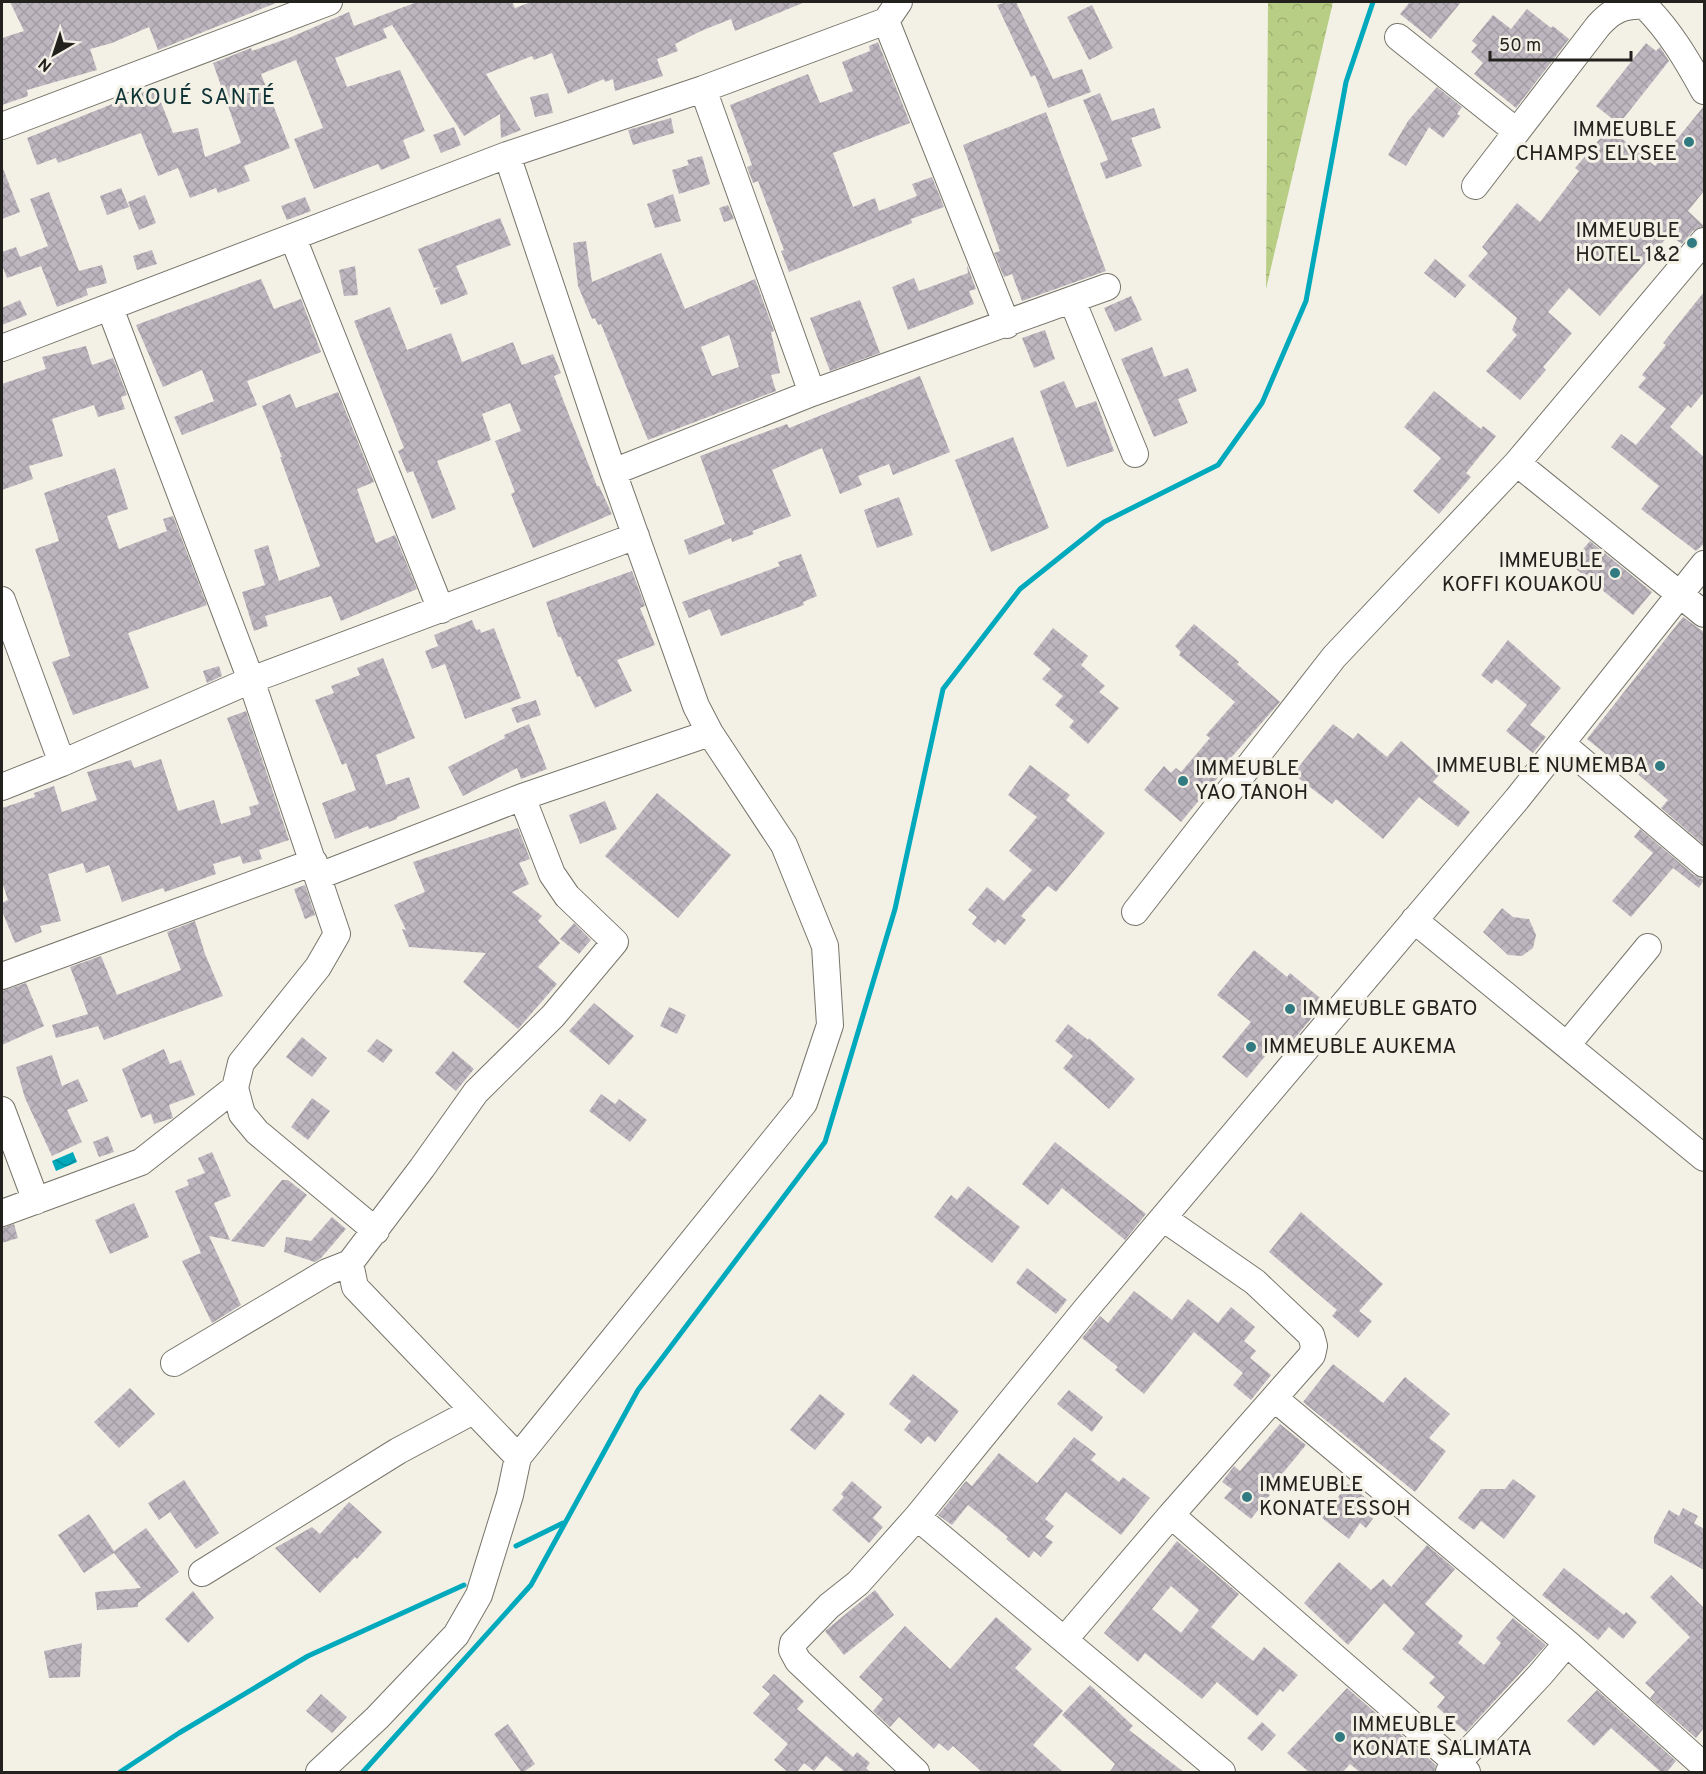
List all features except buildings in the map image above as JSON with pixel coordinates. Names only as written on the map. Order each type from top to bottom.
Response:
[{"type":"street","points":[[2,126],[329,2]]},
{"type":"street","points":[[1475,186],[1608,14],[1629,5],[1645,6],[1655,16],[1682,51],[1704,91]]},
{"type":"street","points":[[2,348],[507,155],[703,89],[892,11],[1007,325]]},
{"type":"street","points":[[1398,37],[1516,131]]},
{"type":"street","points":[[703,89],[813,393]]},
{"type":"street","points":[[319,1773],[377,1718],[456,1635],[479,1595],[510,1495],[518,1457],[804,1103],[830,1025],[825,946],[784,845],[710,734],[696,706],[613,472],[507,155]]},
{"type":"street","points":[[293,238],[441,610]]},
{"type":"street","points":[[1135,912],[1334,657],[1517,463],[1704,241]]},
{"type":"street","points":[[613,472],[813,393],[1007,325],[1107,287]]},
{"type":"street","points":[[1072,300],[1135,454]]},
{"type":"street","points":[[110,308],[250,680],[337,934],[318,967],[241,1063],[234,1088],[242,1114],[257,1132],[376,1231]]},
{"type":"street","points":[[1517,463],[1704,615]]},
{"type":"street","points":[[2,787],[62,764],[250,680],[636,536]]},
{"type":"street","points":[[916,1773],[798,1661],[792,1650],[793,1643],[830,1606],[858,1583],[917,1517],[1163,1218],[1562,744],[1704,564]]},
{"type":"street","points":[[2,600],[62,764]]},
{"type":"street","points":[[2,976],[710,734]]},
{"type":"street","points":[[1562,744],[1704,864]]},
{"type":"street","points":[[174,1363],[327,1272],[350,1263],[376,1231],[476,1092],[553,1016],[615,942],[567,896],[552,874],[522,797]]},
{"type":"street","points":[[1414,920],[1704,1158]]},
{"type":"street","points":[[1567,1045],[1648,947]]},
{"type":"street","points":[[2,1213],[141,1162],[234,1088]]},
{"type":"street","points":[[2,1110],[36,1201]]},
{"type":"street","points":[[1065,1638],[1312,1354],[1314,1346],[1311,1335],[1255,1282],[1163,1218]]},
{"type":"street","points":[[350,1263],[355,1287],[518,1457]]},
{"type":"street","points":[[1274,1398],[1567,1643],[1704,1766]]},
{"type":"street","points":[[202,1573],[398,1451],[473,1411]]},
{"type":"street","points":[[1171,1515],[1458,1769],[1567,1643]]},
{"type":"street","points":[[917,1517],[1065,1638],[1222,1773]]},
{"type":"green space","points":[[1268,2],[1333,2],[1266,289]]},
{"type":"water","points":[[73,1152],[77,1162],[56,1171],[52,1161]]},
{"type":"waterway","points":[[363,1772],[531,1585],[638,1390],[825,1142],[895,909],[943,689],[1020,589],[1104,522],[1218,465],[1262,403],[1306,301],[1346,82],[1373,2]]},
{"type":"waterway","points":[[516,1546],[563,1523]]},
{"type":"waterway","points":[[120,1772],[179,1733],[308,1656],[464,1585]]},
{"type":"place","name":"IMMEUBLE CHAMPS ELYSEE","points":[[1689,142]]},
{"type":"place","name":"IMMEUBLE HOTEL 1&2","points":[[1692,243]]},
{"type":"place","name":"IMMEUBLE KOFFI KOUAKOU","points":[[1615,573]]},
{"type":"place","name":"IMMEUBLE NUMEMBA","points":[[1660,766]]},
{"type":"place","name":"IMMEUBLE YAO TANOH","points":[[1183,781]]},
{"type":"place","name":"IMMEUBLE GBATO","points":[[1290,1009]]},
{"type":"place","name":"IMMEUBLE AUKEMA","points":[[1251,1047]]},
{"type":"place","name":"IMMEUBLE KONATE ESSOH","points":[[1247,1497]]},
{"type":"place","name":"IMMEUBLE KONATE SALIMATA","points":[[1340,1737]]},
{"type":"district","name":"AKOUÉ SANTÉ","points":[[195,98]]}]
